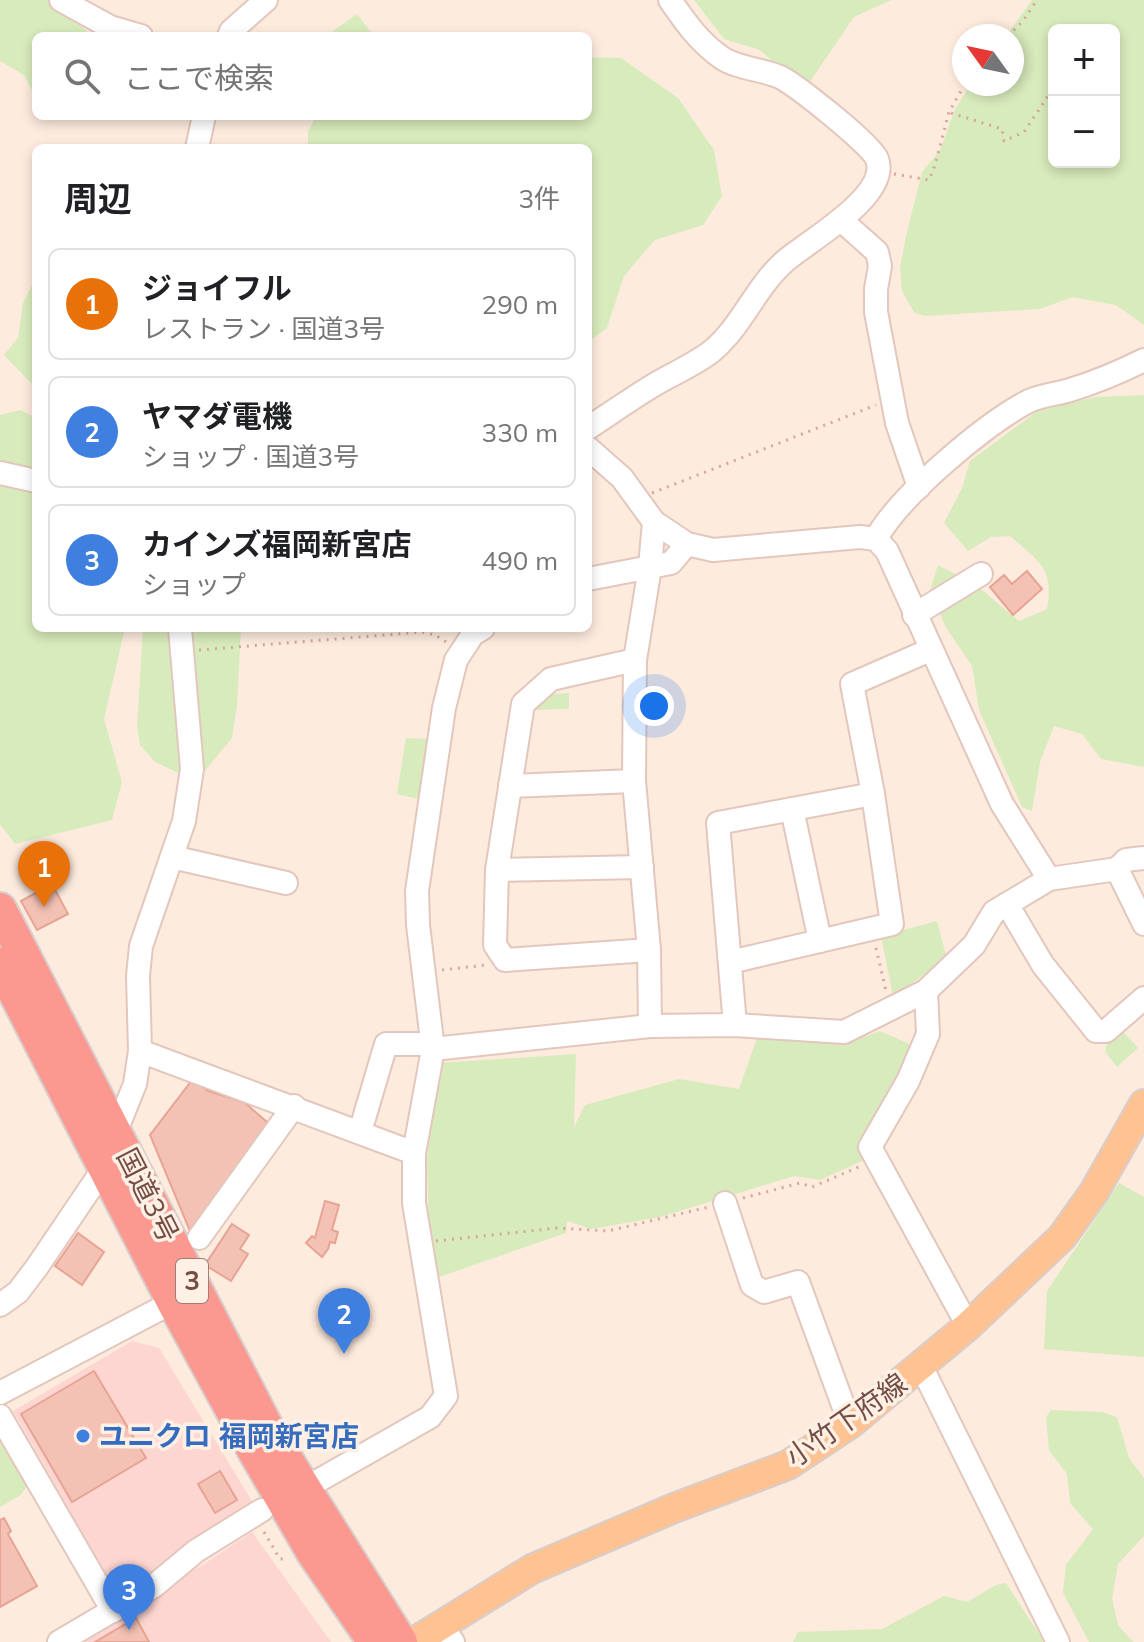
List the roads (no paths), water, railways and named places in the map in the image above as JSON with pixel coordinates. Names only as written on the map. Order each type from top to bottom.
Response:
[{"type":"highway","name":"国道3号","points":[[0,909],[270,1433],[401,1642]]},
{"type":"highway","name":"国道3号","points":[[0,964],[173,1302],[313,1553],[374,1642]]},
{"type":"main road","name":"小竹下府線","points":[[414,1642],[447,1634],[532,1569],[674,1508],[788,1465],[850,1424],[968,1326],[1062,1237],[1094,1192],[1144,1104]]},
{"type":"street","points":[[61,0],[110,27],[127,32]]},
{"type":"street","points":[[592,425],[710,352],[736,327],[756,294],[784,262],[841,220],[873,185],[878,172],[877,157],[853,132],[781,78],[725,61],[695,38],[670,0]]},
{"type":"street","points":[[232,32],[253,5]]},
{"type":"street","points":[[198,144],[203,120]]},
{"type":"street","points":[[841,220],[877,252],[880,266],[876,312],[897,423],[919,487]]},
{"type":"street","points":[[876,539],[883,525],[919,487],[981,431],[1031,401],[1107,378],[1144,360]]},
{"type":"street","points":[[592,452],[622,478],[654,522],[687,544],[713,550],[860,537],[876,539],[887,551],[1002,804],[1049,879]]},
{"type":"street","points":[[0,473],[32,480]]},
{"type":"street","points":[[650,1026],[649,950],[634,781],[635,660],[654,522]]},
{"type":"street","points":[[592,578],[671,563],[687,544]]},
{"type":"street","points":[[914,615],[981,574]]},
{"type":"street","points":[[0,1305],[18,1292],[104,1168],[135,1084],[140,1051],[138,976],[141,946],[184,821],[192,769],[180,632]]},
{"type":"street","points":[[316,1482],[430,1417],[446,1396],[414,1203],[414,1153],[432,1047],[417,891],[444,708],[456,660],[476,632]]},
{"type":"street","points":[[730,962],[892,924],[873,794],[852,684],[930,650]]},
{"type":"street","points":[[635,660],[551,679],[523,704],[497,870],[495,945],[505,960],[649,950]]},
{"type":"street","points":[[510,786],[634,781]]},
{"type":"street","points":[[735,1025],[718,823],[873,794]]},
{"type":"street","points":[[792,809],[820,941]]},
{"type":"street","points":[[172,857],[286,883]]},
{"type":"street","points":[[360,1132],[386,1044],[432,1047],[650,1026],[735,1025],[844,1032],[926,991],[974,945],[994,912],[1049,879],[1117,869],[1126,860],[1144,858]]},
{"type":"street","points":[[497,870],[642,867]]},
{"type":"street","points":[[1117,869],[1144,924]]},
{"type":"street","points":[[1007,904],[1043,965],[1096,1031],[1106,1031],[1144,998]]},
{"type":"street","points":[[926,991],[928,1034],[908,1081],[870,1147],[968,1326]]},
{"type":"street","points":[[140,1051],[414,1153]]},
{"type":"street","points":[[199,1238],[294,1106]]},
{"type":"street","points":[[725,1203],[752,1285],[764,1292],[798,1282],[850,1424]]},
{"type":"street","points":[[0,1393],[173,1302]]},
{"type":"street","points":[[921,1366],[1058,1642]]},
{"type":"street","points":[[0,1416],[113,1611]]},
{"type":"street","points":[[59,1642],[154,1586],[196,1551],[258,1512]]},
{"type":"place","name":"ジョイフル","points":[[44,907]]},
{"type":"place","name":"ヤマダ電機","points":[[344,1354]]},
{"type":"place","name":"ユニクロ 福岡新宮店","points":[[83,1436]]},
{"type":"place","name":"カインズ福岡新宮店","points":[[129,1630]]}]
